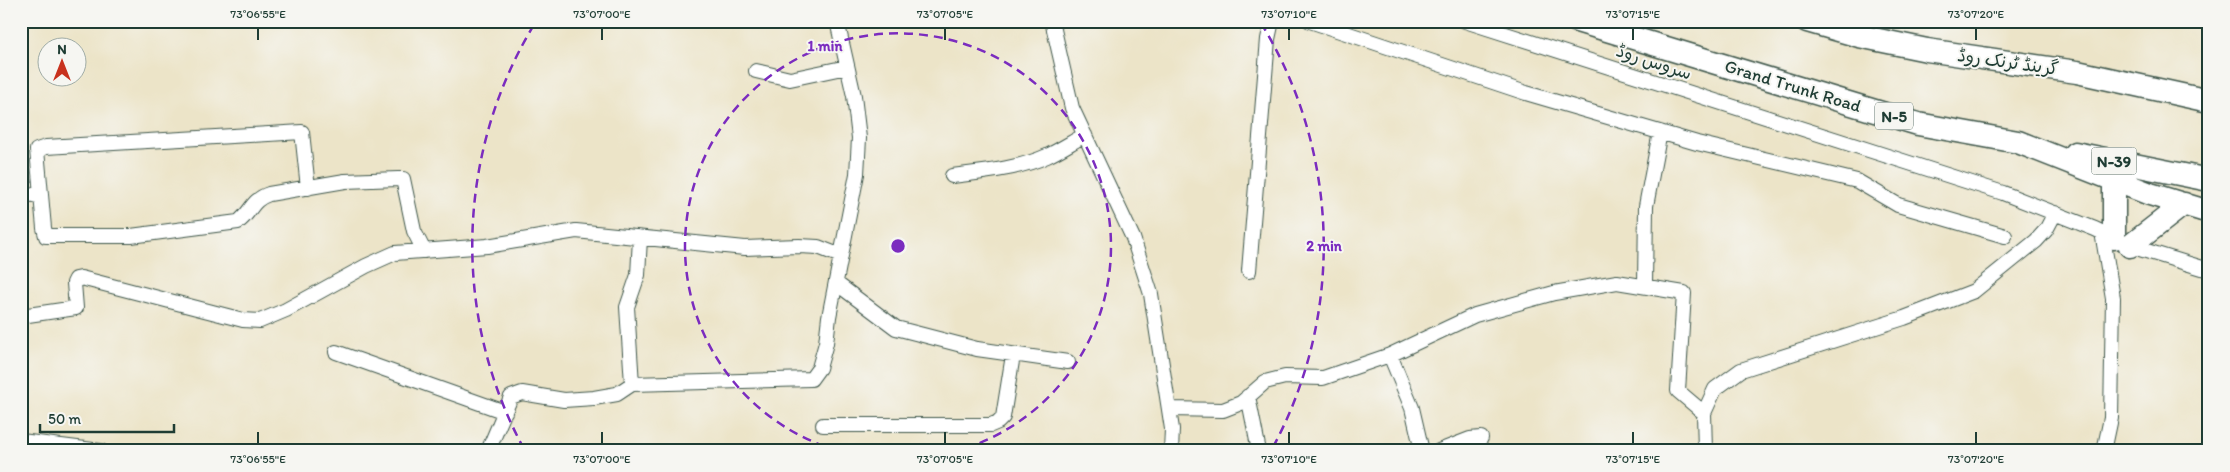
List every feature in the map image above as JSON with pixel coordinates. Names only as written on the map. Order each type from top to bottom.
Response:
[{"type":"highway","name":"Grand Trunk Road","points":[[1577,21],[1918,124],[2018,142],[2114,180],[2209,212]]},
{"type":"highway","name":"گرینڈ ٹرنک روڈ","points":[[1807,21],[1859,36],[1917,48],[2077,72],[2209,101]]},
{"type":"highway","name":"N-39","points":[[2018,142],[2209,180]]},
{"type":"highway","points":[[2114,180],[2116,239],[2184,204]]},
{"type":"street","points":[[488,451],[511,397],[522,393],[564,400],[617,394],[632,384],[811,379],[819,368],[826,343],[857,174],[859,138],[854,96],[837,21]]},
{"type":"street","points":[[1052,21],[1072,108],[1133,238],[1151,294],[1172,429],[1171,451]]},
{"type":"street","points":[[1249,271],[1268,39],[1272,21]]},
{"type":"street","points":[[1310,21],[1517,90],[1660,132],[1857,182],[1898,205],[2006,236]]},
{"type":"street","name":"سروس روڈ","points":[[1465,21],[2003,193],[2116,239],[2209,270]]},
{"type":"street","points":[[756,71],[790,79],[847,67]]},
{"type":"street","points":[[308,188],[302,132],[46,147],[37,150],[46,236],[131,236],[238,222],[260,197],[345,182],[403,179],[414,231],[424,251]]},
{"type":"street","points":[[1645,286],[1646,206],[1660,132]]},
{"type":"street","points":[[952,176],[998,170],[1023,164],[1046,156],[1085,135]]},
{"type":"street","points":[[21,192],[41,196]]},
{"type":"street","points":[[1705,451],[1704,413],[1715,389],[1741,370],[1904,318],[1974,291],[2036,241],[2046,230],[2055,213]]},
{"type":"street","points":[[21,316],[76,308],[74,283],[76,279],[81,278],[243,320],[260,321],[286,310],[366,266],[395,253],[487,246],[576,231],[745,248],[818,247],[841,256]]},
{"type":"street","points":[[632,384],[627,307],[638,275],[640,238]]},
{"type":"street","points":[[2104,451],[2111,418],[2116,239]]},
{"type":"street","points":[[1169,409],[1223,410],[1241,403],[1265,382],[1285,377],[1323,378],[1390,355],[1475,315],[1554,293],[1617,282],[1684,293],[1678,391],[1704,413]]},
{"type":"street","points":[[836,283],[896,328],[977,349],[1068,362]]},
{"type":"street","points":[[336,352],[505,412]]},
{"type":"street","points":[[823,425],[991,425],[1003,417],[1013,355]]},
{"type":"street","points":[[1390,355],[1412,408],[1422,451]]},
{"type":"street","points":[[1248,396],[1259,451]]},
{"type":"street","points":[[1439,451],[1470,439],[1481,438]]},
{"type":"street","points":[[21,441],[102,451]]}]
